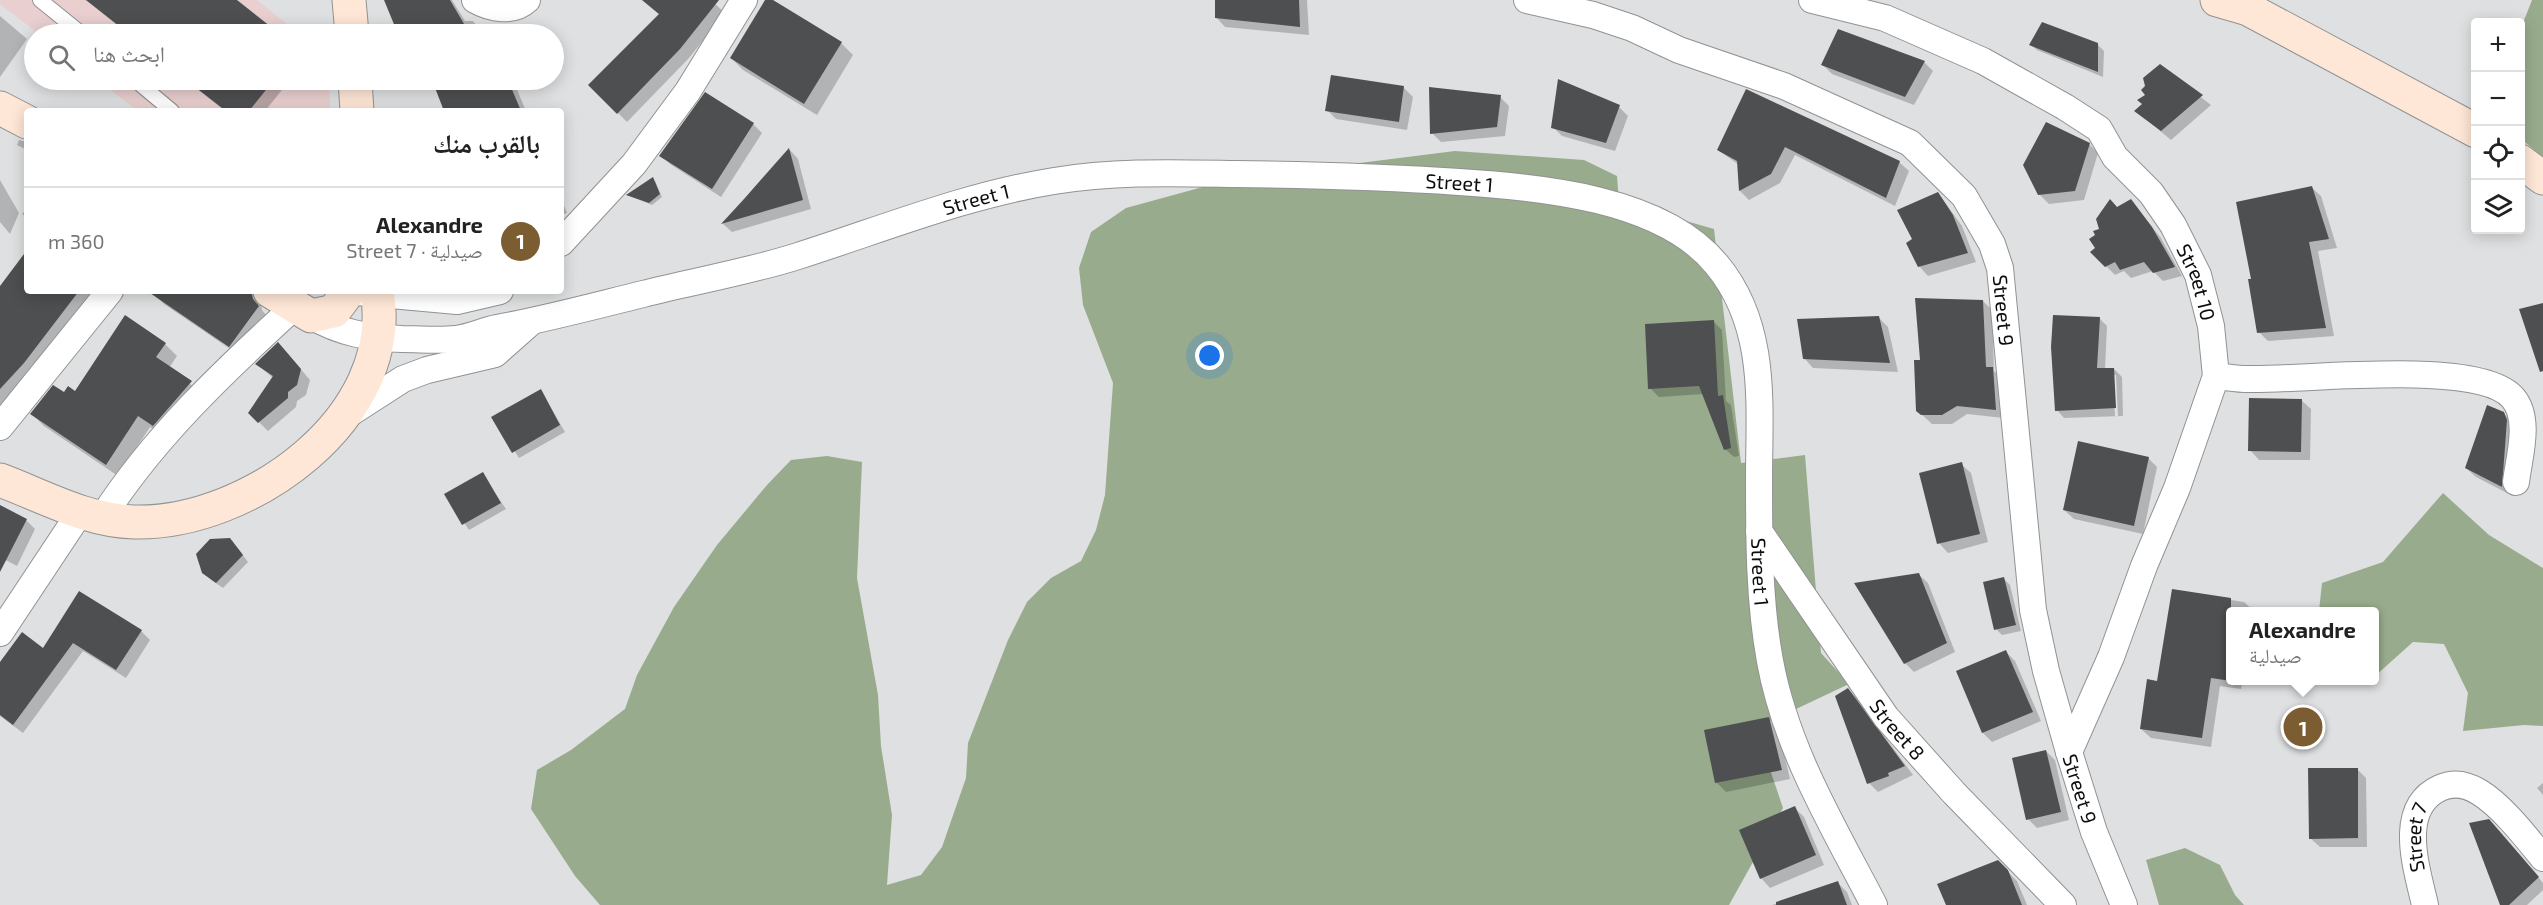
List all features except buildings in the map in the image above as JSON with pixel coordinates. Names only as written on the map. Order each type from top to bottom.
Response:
[{"type":"main road","points":[[349,0],[351,24]]},
{"type":"main road","points":[[2217,0],[2248,9],[2471,128]]},
{"type":"main road","points":[[356,90],[357,108]]},
{"type":"main road","points":[[0,108],[24,120]]},
{"type":"main road","points":[[2525,165],[2543,178]]},
{"type":"main road","points":[[292,305],[334,311],[361,294]]},
{"type":"main road","points":[[0,480],[91,515],[132,522],[163,522],[222,508],[253,493],[318,445],[361,392],[375,357],[377,339],[365,294]]},
{"type":"street","points":[[475,0],[487,6],[499,8],[521,6],[527,0]]},
{"type":"street","points":[[564,240],[634,164],[688,91],[744,0]]},
{"type":"street","name":"Street 9","points":[[1527,0],[1593,15],[1632,28],[1679,50],[1794,91],[1910,143],[1964,196],[1992,244],[2000,268],[2033,610],[2046,671],[2094,832],[2124,905]]},
{"type":"street","name":"Street 10","points":[[1812,0],[1885,18],[1983,61],[2099,129],[2115,157],[2151,193],[2173,225],[2198,275],[2211,326],[2216,376],[2177,488],[2144,566],[2111,657],[2069,752]]},
{"type":"street","name":"Street 1","points":[[292,305],[345,333],[377,339],[458,339],[490,329],[530,322],[792,258],[889,225],[1026,186],[1098,175],[1153,172],[1285,175],[1516,185],[1588,199],[1658,222],[1700,247],[1717,265],[1740,300],[1756,346],[1760,384],[1759,531],[1768,654],[1778,702],[1809,782],[1874,905]]},
{"type":"street","points":[[0,427],[108,294]]},
{"type":"street","points":[[385,294],[457,301],[487,294]]},
{"type":"street","points":[[0,633],[91,515],[126,480],[219,376],[292,305]]},
{"type":"street","points":[[340,420],[403,379],[427,370],[495,354],[530,322]]},
{"type":"street","points":[[2216,376],[2248,379],[2445,376],[2497,386],[2512,396],[2519,408],[2522,420],[2516,482]]},
{"type":"street","name":"Street 8","points":[[1759,531],[1772,545],[1856,675],[1886,717],[1954,793],[2063,905]]},
{"type":"street","name":"Street 7","points":[[2425,905],[2416,865],[2413,831],[2416,812],[2422,801],[2433,791],[2448,784],[2468,786],[2482,793],[2543,858]]},
{"type":"lane","points":[[40,0],[70,24]]},
{"type":"lane","points":[[147,90],[168,108]]},
{"type":"shaded area","points":[[0,0],[257,0],[287,24],[26,24],[0,4]]},
{"type":"shaded area","points":[[110,90],[329,90],[330,108],[134,108]]},
{"type":"green space","points":[[2532,0],[2543,0],[2543,157],[2525,142],[2525,18]]},
{"type":"green space","points":[[1455,151],[1584,160],[1617,176],[1619,202],[1714,229],[1741,463],[1805,455],[1821,653],[1849,684],[1756,728],[1783,808],[1729,905],[600,905],[575,876],[531,809],[537,770],[571,750],[625,709],[637,675],[674,607],[717,545],[767,485],[791,460],[827,456],[862,462],[857,578],[878,695],[881,746],[892,815],[887,885],[921,875],[942,847],[966,778],[968,743],[1008,640],[1027,602],[1051,578],[1081,561],[1096,530],[1105,495],[1113,383],[1083,305],[1079,268],[1091,232],[1126,208],[1232,179]]},
{"type":"green space","points":[[2443,493],[2489,535],[2543,568],[2543,726],[2524,725],[2463,731],[2468,693],[2444,644],[2413,642],[2379,672],[2379,607],[2319,607],[2322,583],[2383,562]]},
{"type":"green space","points":[[2185,848],[2220,865],[2235,895],[2244,905],[2159,905],[2146,860]]},
{"type":"place","name":"Alexandre","points":[[2303,727]]}]
